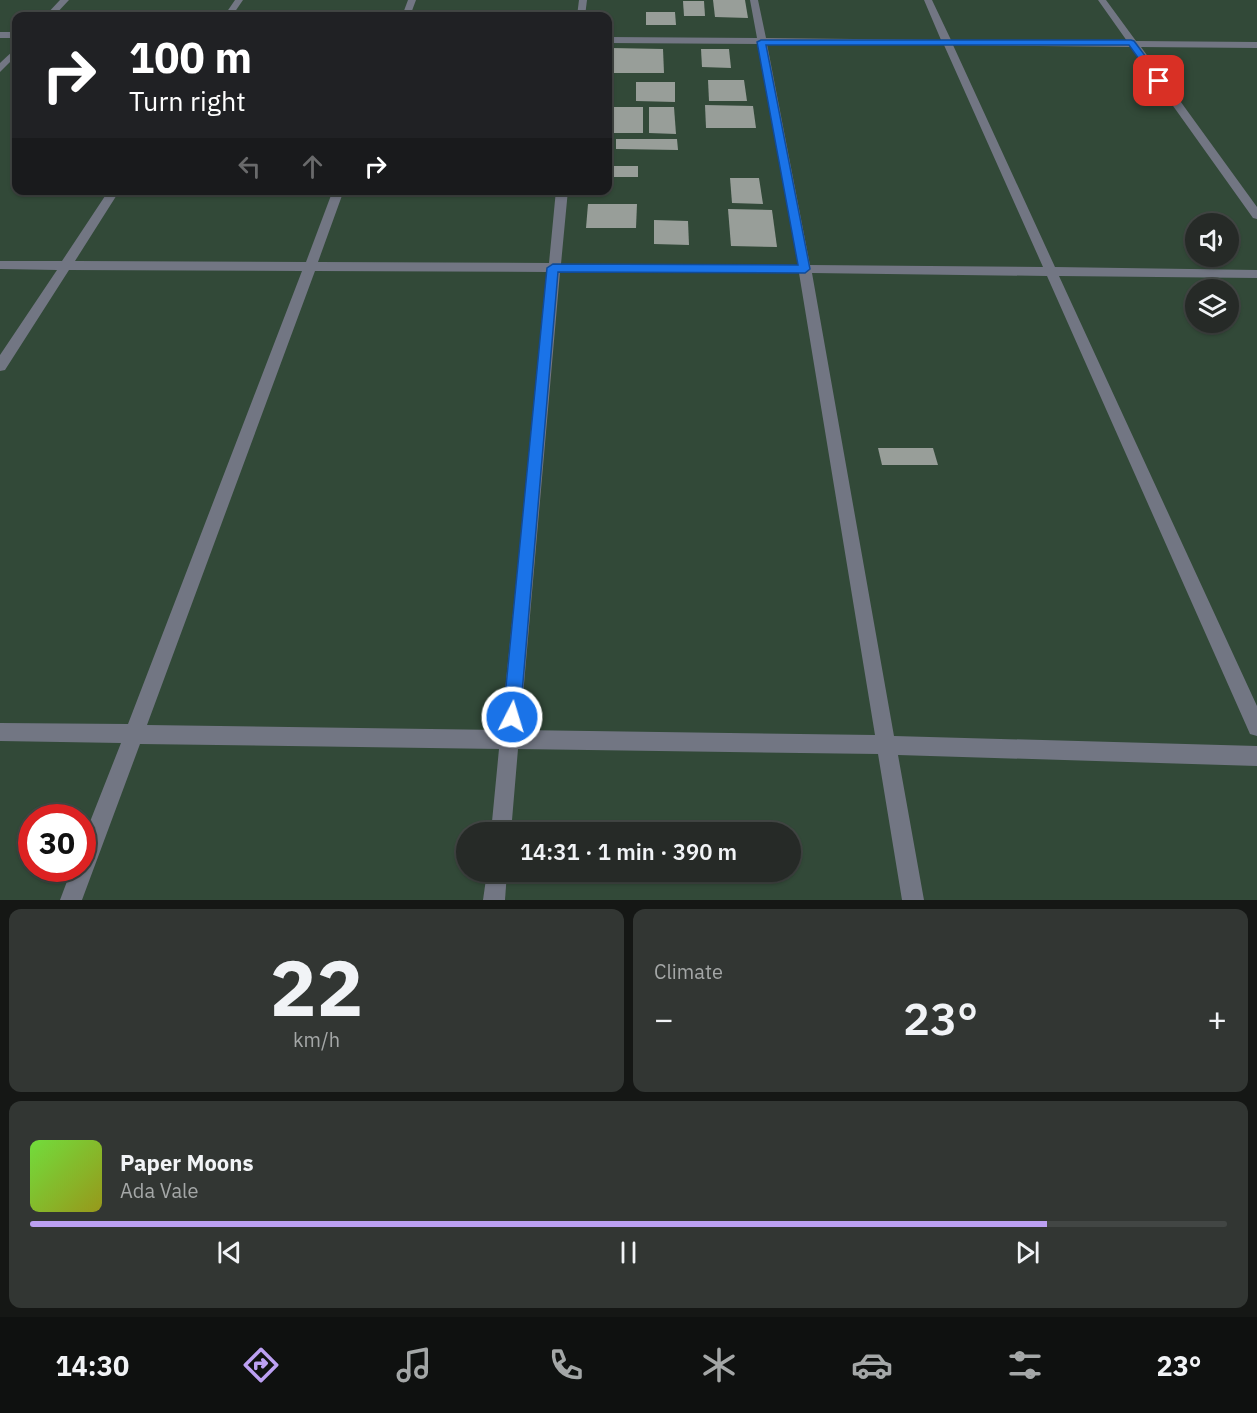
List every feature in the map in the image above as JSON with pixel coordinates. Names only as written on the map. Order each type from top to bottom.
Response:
[{"type":"street","points":[[54,12],[65,0]]},
{"type":"street","points":[[754,0],[805,269],[913,900]]},
{"type":"street","points":[[928,0],[1257,727]]},
{"type":"street","points":[[1102,0],[1257,215]]},
{"type":"street","points":[[612,40],[1257,45]]},
{"type":"street","points":[[0,69],[12,56]]},
{"type":"street","points":[[0,366],[113,195]]},
{"type":"street","points":[[71,900],[337,195]]},
{"type":"street","points":[[502,822],[561,195]]},
{"type":"street","points":[[0,265],[1257,274]]},
{"type":"street","points":[[0,732],[885,745],[1257,756]]},
{"type":"street","points":[[494,900],[496,882]]},
{"type":"green space","points":[[0,0],[1257,0],[1257,900],[0,900]]},
{"type":"building","points":[[713,0],[745,0],[748,18],[715,17]]},
{"type":"building","points":[[683,1],[704,1],[705,16],[684,16]]},
{"type":"building","points":[[646,12],[675,12],[676,25],[646,25]]},
{"type":"building","points":[[612,48],[663,49],[664,73],[612,73]]},
{"type":"building","points":[[701,49],[729,49],[731,68],[702,67]]},
{"type":"building","points":[[708,80],[744,80],[747,101],[709,101]]},
{"type":"building","points":[[636,82],[675,82],[675,102],[636,101]]},
{"type":"building","points":[[705,105],[753,106],[756,128],[706,128]]},
{"type":"building","points":[[612,107],[643,107],[643,133],[612,133]]},
{"type":"building","points":[[649,107],[674,107],[676,134],[649,133]]},
{"type":"building","points":[[616,139],[677,139],[678,150],[616,149]]},
{"type":"building","points":[[612,166],[638,166],[638,177],[612,177]]},
{"type":"building","points":[[730,178],[759,178],[763,204],[732,203]]},
{"type":"building","points":[[588,204],[637,204],[636,228],[586,228]]},
{"type":"building","points":[[728,209],[772,210],[777,247],[731,246]]},
{"type":"building","points":[[654,220],[688,221],[689,245],[654,244]]},
{"type":"building","points":[[878,448],[933,448],[938,465],[882,465]]},
{"type":"route","points":[[512,717],[553,268],[805,269],[761,42],[1131,43],[1159,81]]}]
